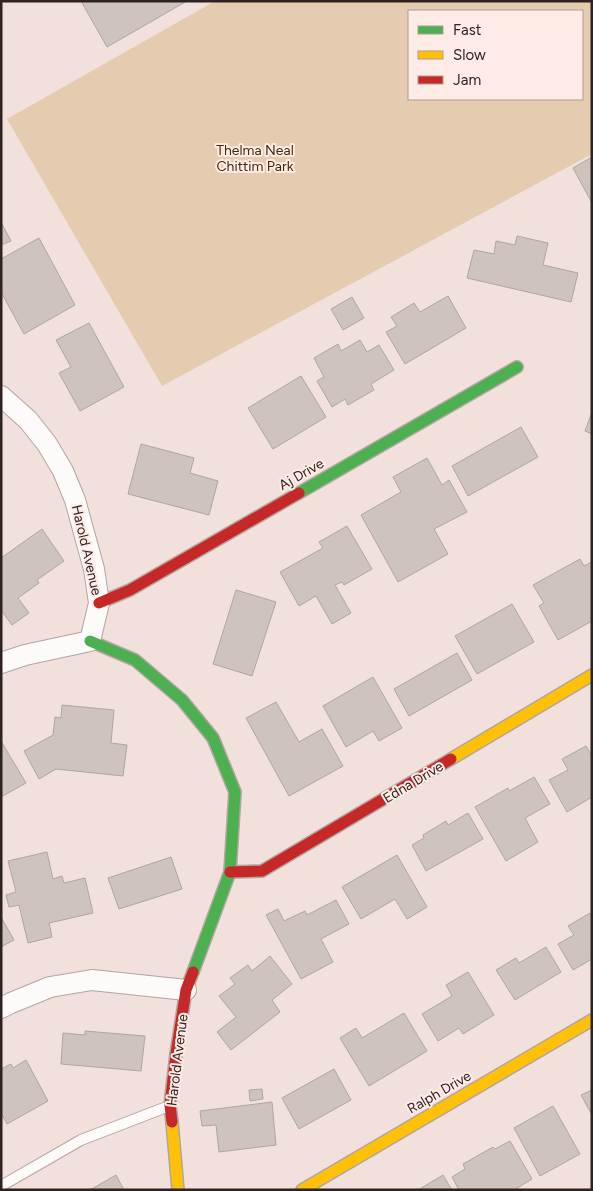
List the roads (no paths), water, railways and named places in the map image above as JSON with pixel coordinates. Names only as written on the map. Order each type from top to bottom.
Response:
[{"type":"street","name":"Aj Drive","points":[[99,603],[130,590],[517,367]]},
{"type":"street","name":"Harold Avenue","points":[[1,396],[28,420],[47,444],[63,471],[75,500],[94,569],[99,603],[90,641]]},
{"type":"street","points":[[1,663],[26,655],[90,641],[135,660],[182,700],[213,738],[235,792],[230,872]]},
{"type":"street","name":"Edna Drive","points":[[230,872],[262,871],[592,675]]},
{"type":"street","name":"Harold Avenue","points":[[178,1190],[170,1105],[186,990],[230,872]]},
{"type":"street","points":[[1,1008],[50,987],[92,980],[186,990]]},
{"type":"street","name":"Ralph Drive","points":[[302,1190],[592,1020]]},
{"type":"lane","points":[[1,1186],[81,1140],[170,1105]]},
{"type":"park label","name":"Thelma Neal Chittim Park","points":[[255,158]]}]
